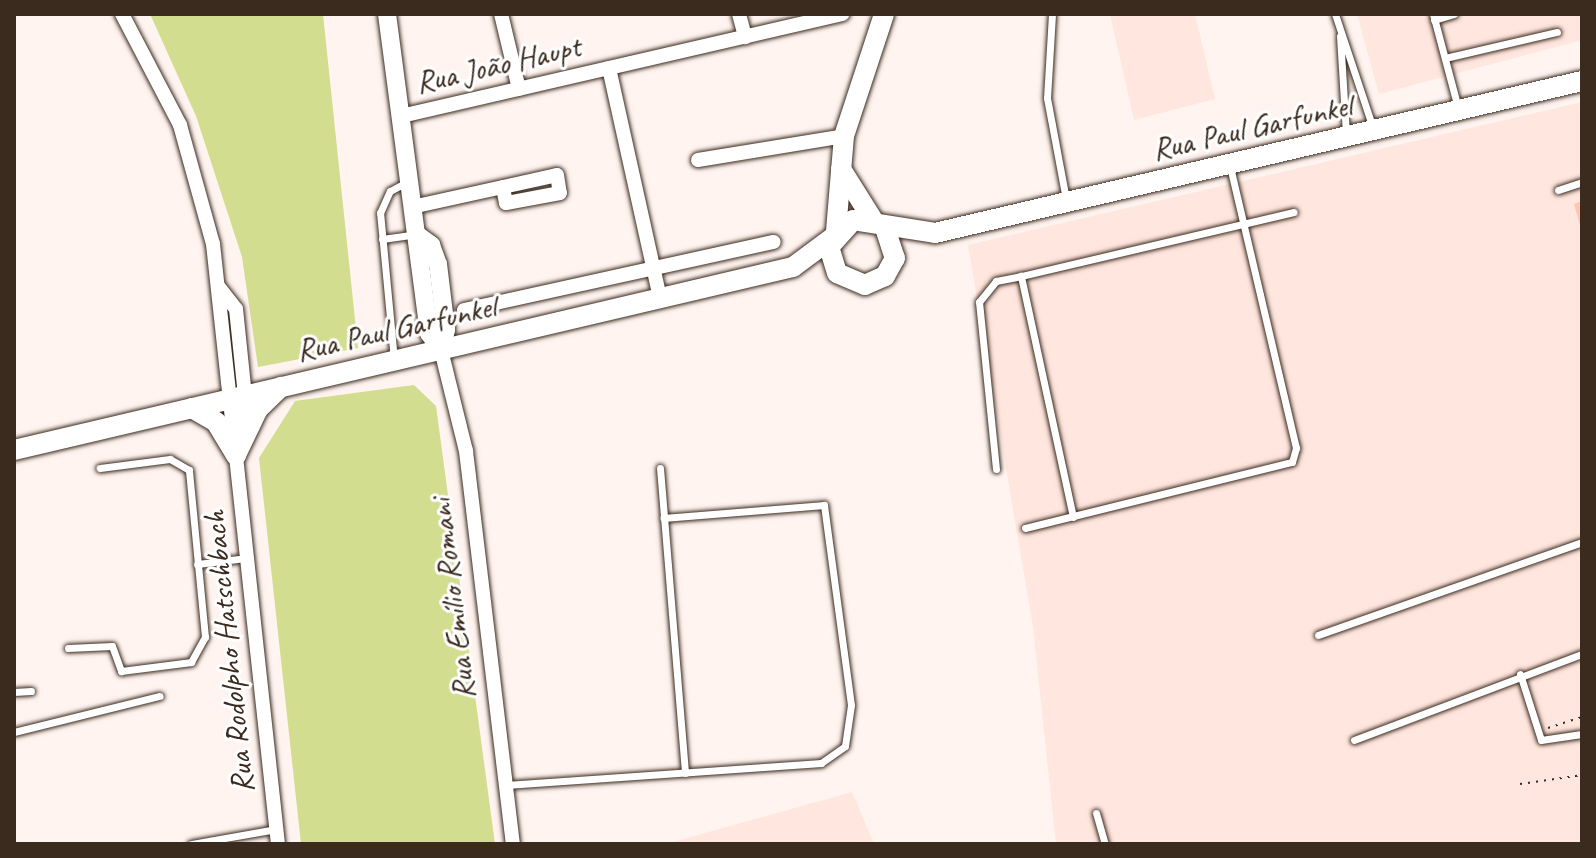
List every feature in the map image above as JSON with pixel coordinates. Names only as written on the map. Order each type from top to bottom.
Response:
[{"type":"main road","points":[[841,169],[895,247],[892,268],[865,285],[845,279],[830,256],[844,136],[884,14]]},
{"type":"main road","name":"Rua Paul Garfunkel","points":[[879,224],[935,233],[1582,81]]},
{"type":"main road","points":[[834,235],[853,220],[879,224]]},
{"type":"main road","name":"Rua Paul Garfunkel","points":[[892,268],[935,233]]},
{"type":"main road","name":"Rua Paul Garfunkel","points":[[14,450],[793,267],[834,235]]},
{"type":"main road","name":"Rua Paul Garfunkel","points":[[793,267],[845,279]]},
{"type":"main road","points":[[236,455],[258,409],[281,387]]},
{"type":"main road","points":[[192,408],[223,429],[236,455]]},
{"type":"street","name":"Rua Rodolpho Hatschbach","points":[[122,14],[180,125],[209,223],[218,286],[236,309],[236,455],[277,836]]},
{"type":"street","name":"Rua Emílio Romani","points":[[387,14],[416,234],[431,245],[438,264],[446,330],[441,350],[466,451],[513,844]]},
{"type":"street","points":[[501,14],[519,89]]},
{"type":"street","points":[[739,14],[745,37]]},
{"type":"street","name":"Rua João Haupt","points":[[401,116],[842,14]]},
{"type":"street","points":[[609,68],[660,298]]},
{"type":"street","points":[[698,160],[844,136]]},
{"type":"street","points":[[412,207],[503,187]]},
{"type":"street","points":[[464,310],[774,242]]},
{"type":"lane","points":[[1052,14],[1047,98],[1066,202]]},
{"type":"lane","points":[[1335,14],[1374,130]]},
{"type":"lane","points":[[1454,14],[1434,17],[1459,110]]},
{"type":"lane","points":[[1445,58],[1557,32]]},
{"type":"lane","points":[[1340,34],[1347,137]]},
{"type":"lane","points":[[1025,528],[1292,462],[1296,448],[1230,164]]},
{"type":"lane","points":[[394,360],[380,213],[390,191],[409,181]]},
{"type":"lane","points":[[1558,190],[1582,182]]},
{"type":"lane","points":[[996,469],[979,302],[996,281],[1294,212]]},
{"type":"lane","points":[[382,239],[416,234]]},
{"type":"lane","points":[[1021,276],[1073,517]]},
{"type":"lane","points":[[68,648],[112,646],[121,671],[191,662],[205,637],[183,462],[100,468]]},
{"type":"lane","points":[[660,468],[685,773]]},
{"type":"lane","points":[[506,785],[821,763],[845,746],[851,705],[824,505],[664,518]]},
{"type":"lane","points":[[1318,635],[1582,542]]},
{"type":"lane","points":[[197,564],[247,558]]},
{"type":"lane","points":[[1354,740],[1520,674],[1582,654]]},
{"type":"lane","points":[[1520,674],[1535,731],[1549,743],[1582,734]]},
{"type":"lane","points":[[14,692],[31,691]]},
{"type":"lane","points":[[14,732],[160,696]]},
{"type":"lane","points":[[1096,813],[1105,844]]},
{"type":"lane","points":[[191,844],[277,836]]},
{"type":"path","points":[[1535,731],[1582,717]]},
{"type":"path","points":[[1520,784],[1582,775]]},
{"type":"shaded area","points":[[1110,14],[1195,14],[1215,99],[1134,120]]},
{"type":"shaded area","points":[[1357,14],[1582,14],[1582,40],[1379,94]]},
{"type":"shaded area","points":[[1582,102],[1582,844],[1056,844],[1033,627],[968,245]]},
{"type":"shaded area","points":[[852,792],[874,844],[666,844]]},
{"type":"green space","points":[[150,14],[323,14],[358,348],[258,367],[242,257],[196,116]]},
{"type":"green space","points":[[414,385],[436,406],[495,844],[301,844],[259,458],[295,401]]},
{"type":"building","points":[[1582,201],[1582,229],[1581,229],[1574,204]]}]
